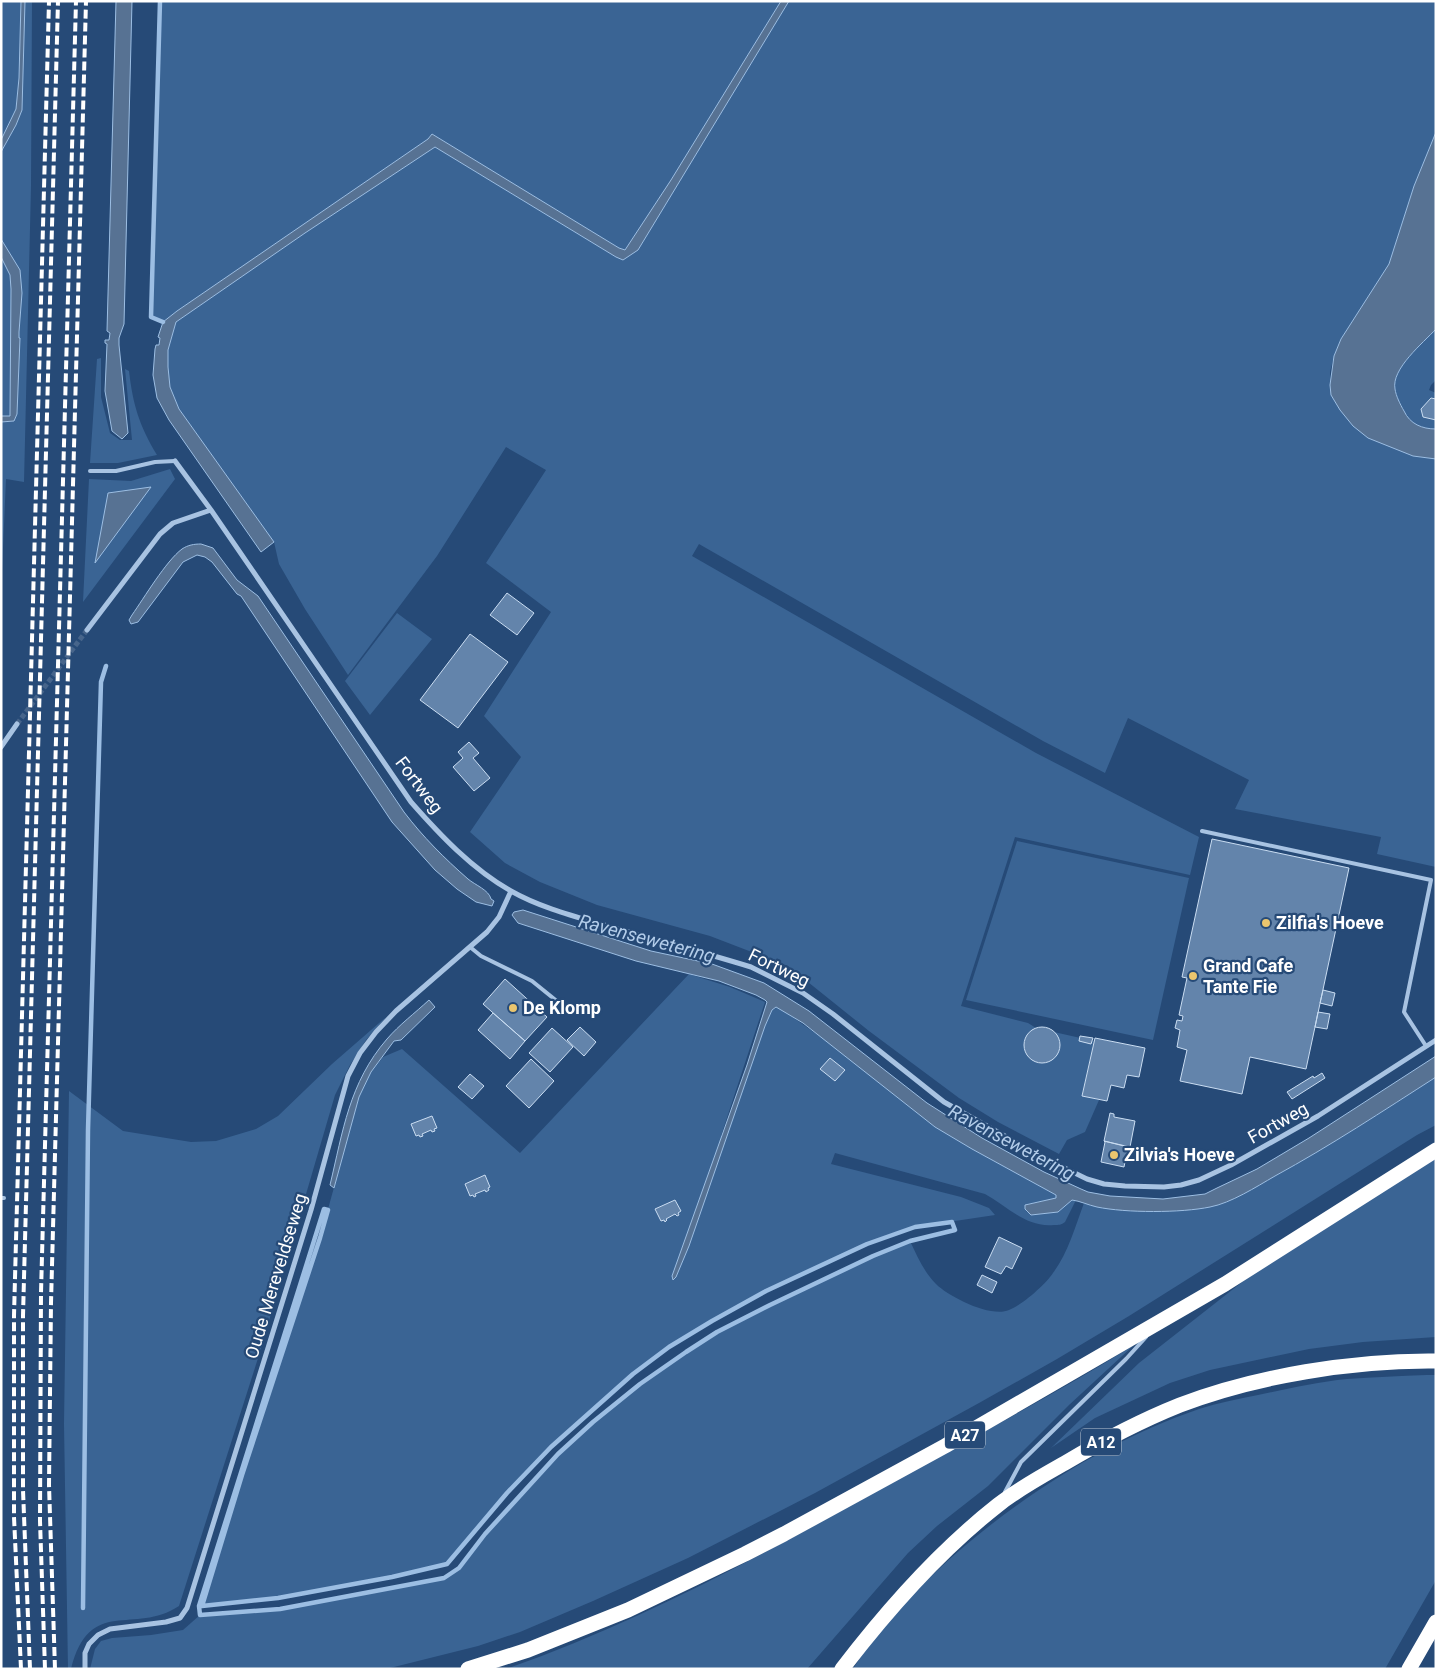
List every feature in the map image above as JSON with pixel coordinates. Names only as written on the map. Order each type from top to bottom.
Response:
[{"type":"highway","name":"A27","points":[[468,1669],[528,1650],[628,1610],[745,1554],[945,1446],[1224,1284],[1436,1150]]},
{"type":"highway","name":"A12","points":[[842,1669],[871,1630],[924,1570],[999,1504],[1041,1476],[1101,1442],[1180,1405],[1226,1390],[1290,1375],[1362,1364],[1436,1361]]},
{"type":"highway","points":[[1409,1669],[1436,1622]]},
{"type":"street","name":"Fortweg","points":[[175,461],[211,510],[411,802],[436,831],[464,856],[511,891],[537,902],[578,917],[751,966],[804,993],[944,1102],[1044,1158],[1087,1179],[1104,1184],[1164,1187],[1199,1180],[1318,1116],[1436,1040]]},
{"type":"street","points":[[87,630],[160,534],[173,523],[211,510]]},
{"type":"street","points":[[1,747],[17,724]]},
{"type":"street","name":"Oude Mereveldseweg","points":[[85,1669],[85,1653],[90,1644],[94,1639],[110,1629],[166,1622],[180,1618],[187,1608],[311,1210],[348,1076],[360,1053],[376,1032],[487,932],[499,917],[511,891]]},
{"type":"lane","points":[[90,471],[116,471],[155,462],[175,461]]},
{"type":"lane","points":[[1202,831],[1431,880],[1404,1012],[1426,1046]]},
{"type":"lane","points":[[470,947],[481,956],[532,981],[558,1002]]},
{"type":"lane","points":[[999,1504],[1021,1462],[1126,1359],[1160,1320]]},
{"type":"shaded area","points":[[1,1],[21,1],[19,78],[16,109],[1,140]]},
{"type":"shaded area","points":[[21,1],[25,1],[22,110],[1,152],[1,140],[16,109],[19,78]]},
{"type":"shaded area","points":[[25,1],[32,1],[31,186],[24,482],[6,479],[1,594],[1,422],[14,421],[17,414],[20,339],[18,338],[9,253],[1,239],[1,152],[22,110]]},
{"type":"shaded area","points":[[116,1],[132,1],[124,324],[119,338],[128,433],[122,439],[112,431],[105,391],[107,344],[105,340],[109,340],[110,333],[107,331]]},
{"type":"shaded area","points":[[160,1],[781,1],[671,180],[625,250],[432,134],[428,139],[163,322],[151,317]]},
{"type":"shaded area","points":[[781,1],[789,1],[638,250],[623,260],[435,147],[305,233],[176,322],[168,350],[170,387],[179,409],[274,542],[261,552],[169,420],[157,398],[153,375],[155,349],[156,345],[159,345],[160,338],[158,337],[163,322],[428,139],[432,134],[625,250],[671,180]]},
{"type":"shaded area","points":[[789,1],[1436,1],[1436,132],[1414,186],[1389,264],[1341,339],[1330,372],[1331,395],[1353,426],[1413,456],[1436,459],[1436,867],[1377,854],[1381,837],[1235,809],[1249,780],[1128,718],[1105,773],[1043,741],[699,544],[692,556],[1036,753],[1199,837],[1190,875],[1015,837],[961,1006],[1028,1023],[1036,1028],[1094,1041],[1082,1095],[1099,1100],[1085,1132],[1067,1140],[1059,1154],[998,1122],[959,1098],[869,1031],[788,966],[710,936],[597,905],[540,882],[505,863],[470,832],[521,757],[484,716],[551,612],[486,563],[546,470],[506,447],[437,556],[348,675],[305,609],[279,564],[274,542],[179,409],[170,387],[168,350],[176,322],[305,233],[435,147],[616,257],[638,250]]},
{"type":"shaded area","points":[[1436,132],[1436,329],[1403,365],[1395,381],[1395,389],[1407,416],[1413,422],[1421,427],[1436,429],[1436,459],[1413,456],[1368,438],[1353,426],[1340,410],[1331,395],[1330,385],[1334,356],[1341,339],[1389,264],[1414,186]]},
{"type":"shaded area","points":[[1,239],[20,270],[22,293],[17,414],[14,421],[1,422],[1,416],[10,416],[11,289],[10,275],[1,257]]},
{"type":"shaded area","points":[[1,257],[10,275],[11,289],[10,416],[1,416]]},
{"type":"shaded area","points":[[1436,329],[1436,380],[1429,390],[1436,393],[1436,429],[1421,427],[1407,416],[1396,394],[1395,381],[1409,357]]},
{"type":"shaded area","points":[[101,358],[101,397],[110,433],[120,440],[132,440],[125,369],[129,371],[135,405],[141,424],[157,455],[118,463],[90,463],[97,359]]},
{"type":"shaded area","points":[[170,469],[175,479],[83,602],[89,479],[131,481]]},
{"type":"shaded area","points":[[151,487],[95,563],[108,493]]},
{"type":"shaded area","points":[[201,544],[213,548],[237,580],[258,596],[404,812],[442,855],[468,879],[488,893],[494,901],[492,906],[476,902],[457,889],[435,870],[392,822],[241,596],[237,594],[212,562],[205,557],[197,555],[183,562],[138,622],[131,624],[129,620],[132,615],[169,562],[184,548]]},
{"type":"shaded area","points":[[397,613],[432,639],[370,715],[345,681]]},
{"type":"shaded area","points":[[1017,841],[1189,878],[1153,1040],[966,1000]]},
{"type":"shaded area","points":[[523,910],[651,951],[712,964],[764,983],[809,1011],[927,1103],[982,1138],[1044,1172],[1088,1192],[1110,1196],[1163,1199],[1205,1194],[1257,1169],[1309,1138],[1436,1056],[1436,1077],[1316,1153],[1243,1194],[1218,1205],[1198,1209],[1138,1211],[1097,1207],[1072,1200],[1058,1212],[1031,1215],[1025,1209],[1025,1205],[1056,1198],[1056,1195],[935,1127],[803,1023],[776,1007],[772,1010],[765,1026],[689,1246],[673,1280],[672,1276],[747,1065],[767,1002],[756,995],[719,981],[636,961],[518,923],[512,915],[514,912]]},
{"type":"shaded area","points":[[689,974],[730,987],[765,1002],[721,1136],[726,1137],[765,1026],[772,1010],[778,1007],[828,1042],[935,1127],[1056,1195],[1057,1198],[1028,1204],[1026,1211],[1029,1213],[1070,1200],[1076,1200],[1065,1222],[1057,1225],[1034,1223],[1017,1215],[985,1194],[835,1153],[831,1164],[961,1197],[989,1208],[995,1215],[915,1227],[867,1244],[793,1278],[712,1321],[683,1339],[633,1374],[551,1447],[507,1493],[447,1564],[392,1577],[278,1598],[202,1606],[242,1475],[320,1238],[359,1097],[371,1072],[383,1057],[402,1049],[520,1153]]},
{"type":"shaded area","points":[[429,1000],[435,1007],[401,1040],[394,1041],[371,1072],[359,1097],[334,1188],[330,1185],[344,1127],[349,1108],[364,1073],[387,1039]]},
{"type":"shaded area","points":[[386,1017],[366,1040],[350,1065],[335,1095],[259,1355],[179,1606],[162,1614],[146,1618],[102,1624],[90,1632],[79,1646],[71,1669],[68,1669],[64,1424],[69,1091],[123,1131],[191,1142],[216,1141],[256,1129],[278,1116],[332,1064]]},
{"type":"shaded area","points":[[1436,1077],[1436,1125],[1417,1135],[1129,1316],[979,1403],[815,1493],[688,1558],[593,1601],[520,1632],[478,1646],[386,1669],[90,1669],[95,1649],[101,1641],[112,1638],[183,1630],[200,1615],[280,1609],[444,1578],[459,1568],[485,1534],[558,1454],[593,1422],[640,1384],[717,1332],[873,1256],[910,1241],[924,1269],[936,1284],[950,1295],[981,1309],[1001,1312],[1009,1310],[1033,1294],[1053,1273],[1067,1248],[1084,1203],[1099,1207],[1154,1212],[1191,1210],[1223,1203],[1305,1159]]},
{"type":"shaded area","points":[[1436,1157],[1436,1337],[1363,1342],[1309,1349],[1210,1370],[1170,1383],[1095,1418],[1051,1448],[1139,1363],[1260,1268]]},
{"type":"shaded area","points":[[1134,1345],[1069,1405],[988,1486],[937,1526],[908,1553],[807,1669],[506,1669],[558,1650],[609,1628],[758,1556],[1020,1412]]},
{"type":"shaded area","points":[[1436,1375],[1436,1580],[1385,1669],[853,1669],[881,1629],[913,1594],[948,1561],[1026,1499],[1068,1471],[1111,1447],[1155,1426],[1199,1409],[1228,1401],[1336,1380]]},
{"type":"building","points":[[1431,398],[1436,399],[1436,420],[1423,417],[1421,409]]},
{"type":"building","points":[[507,593],[534,613],[517,635],[490,615]]},
{"type":"building","points":[[470,634],[508,662],[458,728],[420,700]]},
{"type":"building","points":[[469,742],[479,753],[473,758],[490,778],[474,791],[453,767],[463,758],[458,752]]},
{"type":"building","name":"Zilfia's Hoeve","points":[[1212,839],[1349,868],[1306,1069],[1250,1057],[1242,1094],[1180,1081],[1187,1050],[1177,1047],[1180,1030],[1175,1028],[1177,1020],[1182,1021],[1183,1016],[1179,1015],[1187,978],[1182,977]]},
{"type":"building","name":"De Klomp","points":[[505,979],[547,1017],[525,1041],[483,1004]]},
{"type":"building","points":[[1323,990],[1335,993],[1332,1006],[1320,1003]]},
{"type":"building","points":[[1318,1012],[1330,1014],[1327,1029],[1315,1027]]},
{"type":"building","points":[[493,1013],[525,1041],[510,1059],[478,1030]]},
{"type":"building","points":[[580,1027],[596,1042],[584,1056],[567,1040]]},
{"type":"building","points":[[1042,1027],[1054,1033],[1060,1045],[1054,1057],[1042,1063],[1030,1057],[1024,1045],[1030,1033]]},
{"type":"building","points":[[552,1028],[573,1047],[550,1072],[529,1053]]},
{"type":"building","points":[[1080,1036],[1093,1038],[1091,1044],[1079,1041]]},
{"type":"building","points":[[1095,1038],[1145,1048],[1139,1077],[1127,1075],[1124,1088],[1111,1085],[1107,1101],[1082,1096]]},
{"type":"building","points":[[830,1058],[845,1070],[835,1081],[820,1069]]},
{"type":"building","points":[[531,1059],[554,1081],[529,1108],[506,1086]]},
{"type":"building","points":[[1322,1073],[1325,1078],[1292,1099],[1287,1092],[1313,1076],[1314,1078]]},
{"type":"building","points":[[470,1074],[484,1086],[472,1099],[458,1087]]},
{"type":"building","points":[[1110,1113],[1114,1114],[1114,1117],[1135,1121],[1130,1147],[1104,1141]]},
{"type":"building","points":[[432,1116],[437,1128],[434,1129],[435,1131],[432,1132],[431,1130],[420,1137],[419,1135],[416,1136],[411,1124]]},
{"type":"building","name":"Zilvia's Hoeve","points":[[1104,1141],[1128,1147],[1124,1167],[1101,1162]]},
{"type":"building","points":[[485,1175],[490,1187],[488,1188],[489,1190],[475,1194],[476,1196],[474,1197],[473,1195],[470,1196],[465,1184]]},
{"type":"building","points":[[675,1200],[681,1211],[678,1213],[679,1215],[675,1214],[666,1219],[665,1222],[664,1220],[661,1221],[655,1209]]},
{"type":"building","points":[[999,1237],[1022,1248],[1012,1269],[1006,1266],[1001,1274],[985,1267]]},
{"type":"building","points":[[982,1275],[997,1282],[992,1293],[977,1285]]},
{"type":"waterway","points":[[160,1],[151,317],[163,322]]},
{"type":"waterway","points":[[83,1608],[88,1130],[101,682],[106,666]]},
{"type":"waterway","points":[[324,1209],[328,1210],[320,1238],[242,1475],[202,1606],[278,1598],[392,1577],[447,1564],[507,1493],[551,1447],[633,1374],[669,1347],[766,1291],[867,1244],[915,1227],[952,1222],[955,1230],[910,1241],[873,1256],[717,1332],[686,1352],[640,1384],[593,1422],[558,1454],[485,1534],[459,1568],[444,1578],[280,1609],[200,1615],[199,1606],[324,1209]]},
{"type":"tunnel","points":[[17,724],[87,630]]},
{"type":"railway","points":[[21,1669],[14,1517],[14,1316],[49,1]]},
{"type":"railway","points":[[30,1669],[23,1490],[23,1316],[58,1]]},
{"type":"railway","points":[[45,1669],[40,1521],[41,1293],[76,1]]},
{"type":"railway","points":[[55,1669],[49,1485],[51,1303],[86,1]]},
{"type":"place","name":"Zilfia's Hoeve","points":[[1266,923]]},
{"type":"place","name":"Grand Cafe Tante Fie","points":[[1193,976]]},
{"type":"place","name":"De Klomp","points":[[513,1008]]},
{"type":"place","name":"Zilvia's Hoeve","points":[[1114,1155]]},
{"type":"water label","name":"Ravensewetering","points":[[647,938]]},
{"type":"water label","name":"Ravensewetering","points":[[1012,1142]]}]
